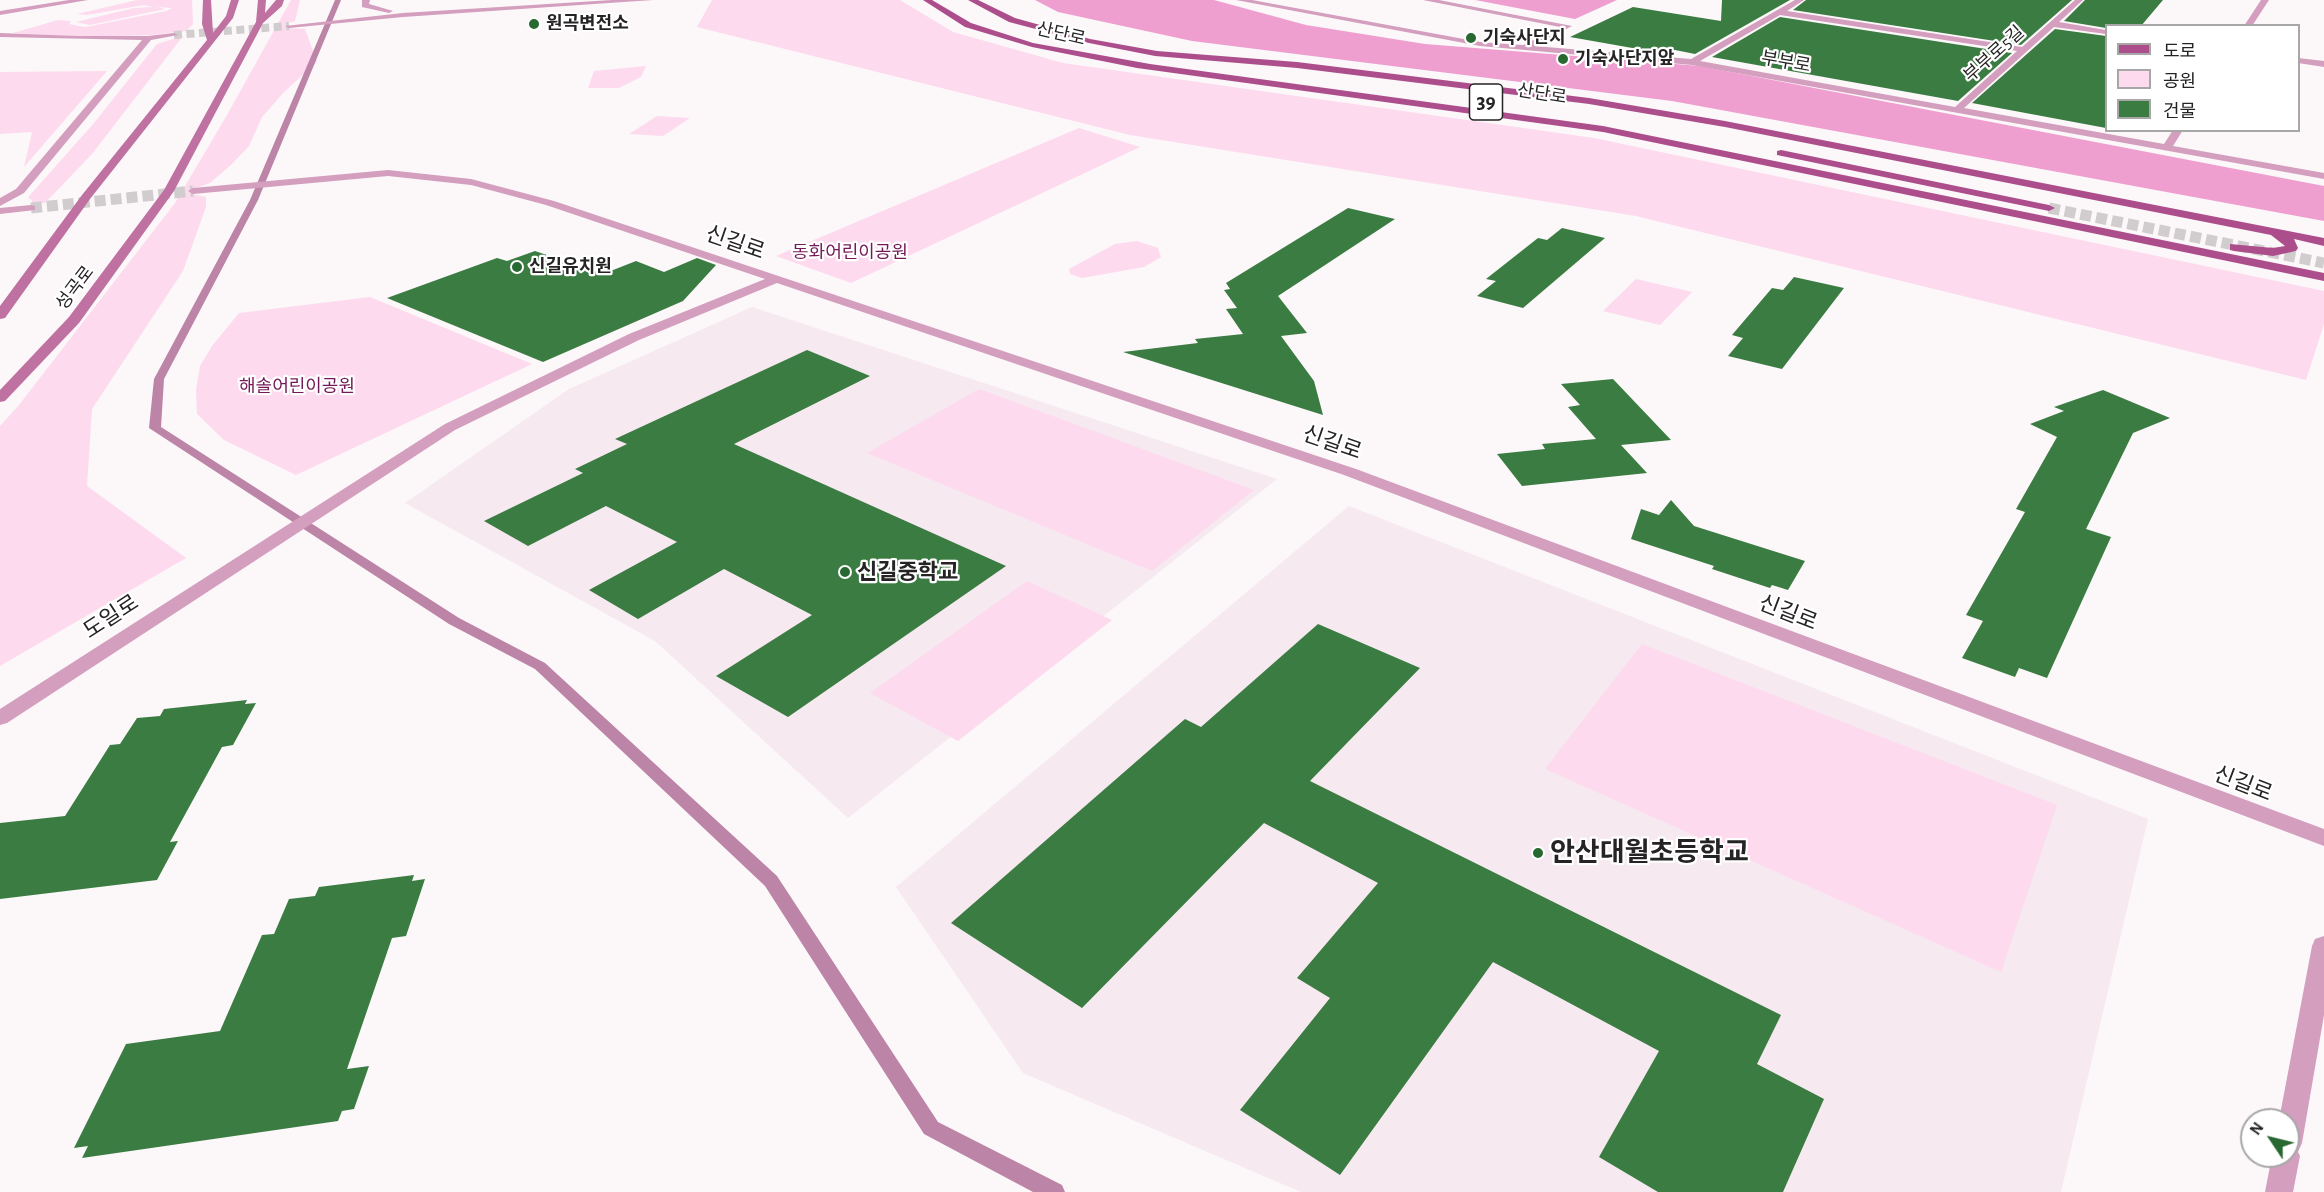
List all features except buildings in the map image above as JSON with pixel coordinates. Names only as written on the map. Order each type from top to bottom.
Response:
[{"type":"main road","points":[[207,0],[206,24],[210,38]]},
{"type":"main road","points":[[0,315],[86,197],[210,38],[230,16],[235,0]]},
{"type":"main road","points":[[260,22],[262,0]]},
{"type":"main road","points":[[260,22],[279,4],[280,0]]},
{"type":"main road","name":"산단로","points":[[927,0],[968,25],[1032,45],[1137,65],[1250,74],[1431,95],[1651,127]]},
{"type":"main road","name":"산단로","points":[[972,0],[1012,20],[1044,30],[1155,53],[1586,107],[1716,129],[2056,198]]},
{"type":"main road","name":"성곡로","points":[[0,398],[74,320],[169,191],[260,22]]},
{"type":"main road","points":[[1155,53],[1308,66],[1589,101],[1725,124],[2324,242]]},
{"type":"main road","points":[[1137,65],[1604,129],[2050,223],[2324,277]]},
{"type":"main road","points":[[1775,152],[2049,208]]},
{"type":"main road","points":[[2050,223],[2156,232],[2265,252],[2282,252],[2292,248],[2292,244],[2283,237],[2252,227]]},
{"type":"street","points":[[0,13],[84,0]]},
{"type":"street","points":[[366,0],[365,5],[403,15]]},
{"type":"street","points":[[289,26],[372,17],[649,0]]},
{"type":"street","name":"부부로","points":[[1240,0],[1438,38],[1522,48],[1692,62],[2324,176]]},
{"type":"street","points":[[1428,0],[1568,26],[1522,48]]},
{"type":"street","points":[[1692,62],[1800,0]]},
{"type":"street","points":[[2074,0],[2079,0]]},
{"type":"street","name":"부부로5길","points":[[1957,110],[2079,0]]},
{"type":"street","points":[[2249,24],[2265,0]]},
{"type":"street","points":[[1779,12],[2024,50]]},
{"type":"street","points":[[2053,24],[2105,32]]},
{"type":"street","points":[[0,35],[42,38],[148,38],[174,34]]},
{"type":"street","points":[[0,203],[20,191],[148,38]]},
{"type":"street","points":[[2300,60],[2324,64]]},
{"type":"street","points":[[2167,147],[2177,132]]},
{"type":"street","name":"신길로","points":[[193,191],[388,173],[471,182],[550,203],[1350,472],[2324,838]]},
{"type":"street","points":[[0,211],[31,208]]},
{"type":"street","name":"도일로","points":[[0,718],[450,427],[634,337],[774,280]]},
{"type":"street","points":[[2294,1108],[2324,946]]},
{"type":"street","points":[[2279,1192],[2284,1168]]},
{"type":"shaded area","points":[[1035,0],[1214,0],[1306,25],[1425,44],[1700,66],[2324,186],[2324,221],[1672,101],[1192,41],[1058,12]]},
{"type":"shaded area","points":[[1475,0],[1617,0],[1575,19]]},
{"type":"shaded area","name":"신길중학교","points":[[752,307],[1277,479],[848,818],[655,641],[405,503],[569,389]]},
{"type":"shaded area","name":"안산대월초등학교","points":[[1349,506],[2148,819],[2061,1192],[1301,1192],[1023,1073],[896,887]]},
{"type":"green space","points":[[137,0],[192,0],[193,24],[186,31],[152,35],[85,37],[13,33],[58,20],[71,21],[69,24],[84,27],[172,8],[157,7],[165,9],[90,25],[76,22],[134,8],[153,7],[144,5],[87,15],[77,14]]},
{"type":"green space","points":[[291,0],[300,0],[295,21],[288,23],[287,28],[305,29],[317,62],[284,92],[262,117],[249,146],[232,164],[210,183],[193,189],[191,194],[206,197],[206,207],[183,271],[92,409],[87,486],[186,558],[0,666],[0,426],[19,405],[175,203]]},
{"type":"green space","points":[[712,0],[900,0],[953,32],[1063,63],[1594,138],[2324,291],[2324,324],[2306,380],[1636,216],[1130,135],[697,27]]},
{"type":"green space","points":[[183,36],[92,154],[45,203],[32,204],[32,200],[28,198],[31,194],[94,123],[157,44]]},
{"type":"green space","points":[[646,66],[641,77],[619,88],[588,88],[594,71]]},
{"type":"green space","points":[[107,71],[24,167],[32,132],[0,134],[0,72]]},
{"type":"green space","points":[[657,116],[690,118],[663,136],[629,134]]},
{"type":"green space","name":"동화어린이공원","points":[[1079,128],[1140,147],[851,283],[776,256]]},
{"type":"green space","points":[[1137,241],[1158,248],[1161,257],[1144,267],[1082,278],[1070,274],[1069,269],[1115,244]]},
{"type":"green space","points":[[1636,279],[1692,292],[1660,325],[1603,311]]},
{"type":"green space","name":"해솔어린이공원","points":[[370,297],[532,364],[296,475],[224,440],[197,414],[196,390],[200,366],[212,346],[239,313]]},
{"type":"green space","points":[[979,389],[1254,490],[1152,571],[867,453]]},
{"type":"green space","points":[[1027,581],[1112,620],[958,741],[870,693]]},
{"type":"green space","points":[[1642,644],[2057,805],[2001,972],[1545,769]]},
{"type":"waterway","points":[[338,0],[254,200],[159,379],[155,428],[454,621],[540,666],[771,881],[931,1128],[1054,1192]]},
{"type":"tunnel","points":[[174,35],[289,26]]},
{"type":"tunnel","points":[[31,208],[193,191]]},
{"type":"tunnel","points":[[2049,208],[2324,263]]},
{"type":"place","name":"원곡변전소","points":[[534,24]]},
{"type":"place","name":"기숙사단지","points":[[1471,38]]},
{"type":"place","name":"기숙사단지앞","points":[[1563,59]]},
{"type":"place","name":"신길유치원","points":[[517,267]]},
{"type":"place","name":"신길중학교","points":[[845,572]]},
{"type":"place","name":"안산대월초등학교","points":[[1538,853]]}]
